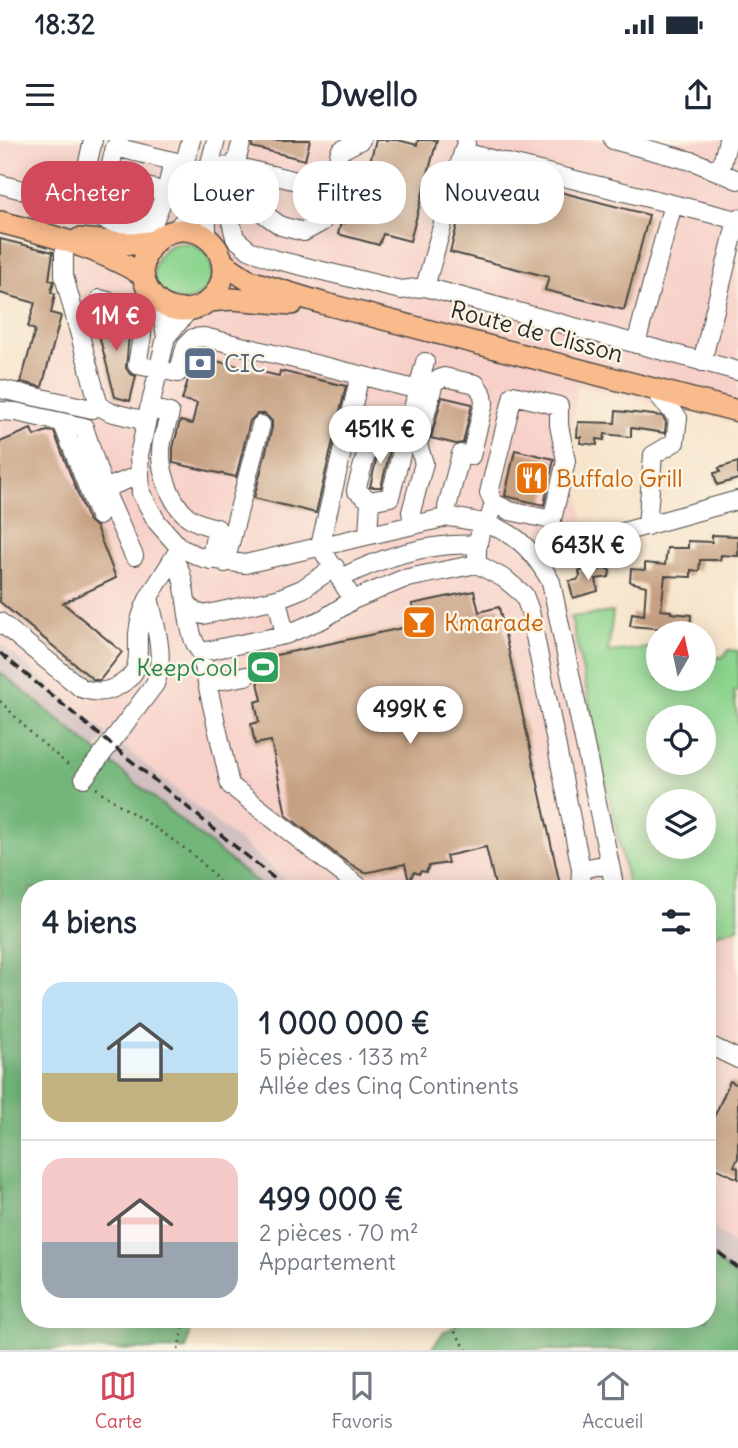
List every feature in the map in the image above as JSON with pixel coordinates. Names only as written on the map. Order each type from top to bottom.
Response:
[{"type":"main road","points":[[0,222],[63,246],[128,266],[144,275]]},
{"type":"main road","points":[[63,246],[134,244],[186,230],[207,238]]},
{"type":"main road","points":[[166,236],[149,250],[144,261],[144,275],[152,295],[160,303],[169,308],[189,310]]},
{"type":"main road","name":"Route de Clisson","points":[[207,238],[220,253],[223,263],[250,281],[322,303],[738,411]]},
{"type":"main road","points":[[209,301],[222,281],[223,263]]},
{"type":"main road","name":"Route de Clisson","points":[[189,310],[209,301],[232,299],[292,304],[322,303]]},
{"type":"street","points":[[91,161],[93,140]]},
{"type":"street","points":[[180,161],[191,140]]},
{"type":"street","points":[[210,161],[216,140]]},
{"type":"street","points":[[237,161],[242,140]]},
{"type":"street","points":[[278,224],[304,232],[322,222],[340,151],[361,140]]},
{"type":"street","points":[[615,140],[695,162],[738,180]]},
{"type":"street","points":[[720,172],[727,140]]},
{"type":"street","points":[[425,287],[465,146],[673,204],[738,219],[702,362]]},
{"type":"street","points":[[105,161],[115,147],[171,161]]},
{"type":"street","points":[[144,161],[145,154]]},
{"type":"street","points":[[0,184],[21,190]]},
{"type":"street","points":[[154,221],[168,188]]},
{"type":"street","points":[[154,189],[166,192]]},
{"type":"street","points":[[636,344],[673,204]]},
{"type":"street","points":[[121,224],[130,227],[142,224]]},
{"type":"street","points":[[166,236],[179,224]]},
{"type":"street","points":[[207,224],[207,238]]},
{"type":"street","points":[[232,224],[235,238],[249,250],[273,259],[401,290],[425,287],[738,371]]},
{"type":"street","points":[[63,246],[64,276],[99,406],[110,412],[170,413],[161,449],[167,486],[186,515],[203,525],[217,528],[218,561]]},
{"type":"street","points":[[100,299],[128,306],[140,315],[144,329],[137,365],[178,373],[186,345],[193,338],[204,337],[418,390]]},
{"type":"street","points":[[160,303],[166,337],[139,455],[141,493],[176,553],[193,636],[201,652],[230,785],[351,880]]},
{"type":"street","points":[[166,337],[189,310]]},
{"type":"street","points":[[370,502],[390,497],[425,362]]},
{"type":"street","points":[[353,600],[320,545],[360,375]]},
{"type":"street","points":[[413,523],[411,512],[424,463],[418,445],[433,386],[435,381],[444,377],[476,384],[483,395],[484,403],[471,456],[461,454],[447,507],[448,517]]},
{"type":"street","points":[[0,389],[92,409],[99,406]]},
{"type":"street","points":[[647,526],[653,455],[674,442],[678,418],[653,389]]},
{"type":"street","points":[[513,396],[559,407],[559,425],[566,461],[552,520],[510,510],[494,503],[489,493],[513,396]]},
{"type":"street","points":[[0,411],[84,427],[104,489],[134,556]]},
{"type":"street","points":[[62,422],[99,516]]},
{"type":"street","points":[[218,561],[261,425]]},
{"type":"street","points":[[366,454],[356,490],[370,502]]},
{"type":"street","points":[[104,489],[139,475]]},
{"type":"street","points":[[591,541],[738,500]]},
{"type":"street","points":[[368,534],[370,502]]},
{"type":"street","points":[[477,564],[478,545],[494,503]]},
{"type":"street","points":[[176,553],[244,564],[448,517],[504,529],[522,542],[535,556],[551,583],[613,880]]},
{"type":"street","points":[[187,603],[194,611],[203,615],[277,599],[338,573],[393,556],[458,544],[478,545]]},
{"type":"street","points":[[0,622],[81,688],[96,693],[111,690],[127,681],[136,670],[141,612],[176,553]]},
{"type":"street","points":[[201,652],[285,635],[323,619],[353,600],[403,579],[477,564],[505,579],[524,594],[530,611],[581,869],[580,880]]},
{"type":"street","points":[[83,778],[144,701],[160,671],[160,649],[149,597]]},
{"type":"street","points":[[277,599],[285,635]]},
{"type":"street","points":[[207,683],[246,677]]},
{"type":"street","points":[[581,869],[610,864]]},
{"type":"street","points":[[716,1048],[738,1059]]},
{"type":"path","points":[[535,556],[550,548],[565,548],[591,541]]},
{"type":"path","points":[[0,701],[35,737],[83,778],[116,804],[195,856],[218,880]]},
{"type":"path","points":[[178,1350],[183,1328]]},
{"type":"path","points":[[452,1328],[467,1350]]},
{"type":"shaded area","points":[[0,140],[738,140],[738,423],[578,386],[570,438],[584,527],[555,554],[599,742],[627,880],[287,880],[0,643],[0,396],[15,397],[36,326],[68,333],[58,242],[0,228]]},
{"type":"shaded area","points":[[0,643],[108,734],[96,749],[0,672]]},
{"type":"shaded area","points":[[121,744],[287,880],[254,880],[108,759]]},
{"type":"shaded area","points":[[738,928],[738,1248],[716,1230],[716,934]]},
{"type":"shaded area","points":[[716,1230],[738,1248],[738,1278],[716,1260]]},
{"type":"green space","points":[[183,243],[194,245],[207,256],[212,272],[210,283],[199,296],[183,301],[172,299],[159,288],[154,272],[156,261],[167,248]]},
{"type":"green space","points":[[613,612],[608,652],[646,648],[646,691],[716,691],[716,658],[725,656],[728,650],[738,651],[738,691],[734,691],[738,725],[738,928],[716,934],[716,880],[627,880],[571,617]]},
{"type":"green space","points":[[0,672],[254,880],[21,880],[21,1328],[190,1328],[186,1349],[0,1350]]},
{"type":"green space","points":[[716,1260],[738,1278],[738,1350],[430,1350],[443,1333],[451,1328],[716,1328]]},
{"type":"building","points":[[253,140],[310,140],[305,160],[252,147]]},
{"type":"building","points":[[376,140],[398,140],[417,145],[418,140],[437,140],[431,161],[420,161],[420,204],[410,241],[383,234],[379,245],[338,234],[340,224],[406,224],[406,161],[370,161]]},
{"type":"building","points":[[564,193],[649,215],[624,310],[545,290],[549,277],[450,252],[457,224],[564,224]]},
{"type":"building","points":[[0,239],[53,252],[49,280],[54,281],[51,292],[55,294],[51,313],[61,316],[42,387],[21,382],[35,330],[28,327],[35,303],[0,293]]},
{"type":"building","points":[[93,312],[130,324],[126,368],[130,374],[136,376],[130,401],[115,397]]},
{"type":"building","points":[[195,356],[279,376],[280,371],[346,386],[316,513],[254,498],[272,428],[272,421],[265,414],[257,414],[250,421],[236,477],[173,463],[173,448],[180,421],[192,424],[197,403],[182,400]]},
{"type":"building","points":[[442,397],[472,404],[463,443],[431,438]]},
{"type":"building","points":[[616,411],[662,416],[666,422],[665,433],[631,428],[631,437],[605,434],[604,440],[597,439],[597,445],[580,443],[581,437],[577,437],[578,422],[615,423]]},
{"type":"building","points":[[31,429],[34,436],[47,431],[54,432],[88,520],[96,527],[116,578],[63,603],[122,652],[100,680],[94,680],[0,602],[0,442]]},
{"type":"building","points":[[383,446],[390,450],[381,487],[370,487],[377,456],[375,448]]},
{"type":"building","name":"Buffalo Grill","points":[[515,450],[554,459],[544,505],[505,496]]},
{"type":"building","points":[[738,462],[738,479],[717,485],[714,473],[720,472],[719,468]]},
{"type":"building","points":[[712,535],[738,536],[738,556],[721,555],[720,560],[700,560],[699,571],[691,570],[691,577],[665,576],[661,610],[691,615],[691,621],[646,621],[646,627],[630,626],[632,613],[644,615],[646,586],[630,582],[631,569],[645,570],[645,563],[665,565],[667,548],[688,548],[688,541],[712,542]]},
{"type":"building","points":[[606,568],[610,571],[609,577],[596,579],[598,591],[573,598],[569,581],[577,580],[579,571]]},
{"type":"building","points":[[474,591],[479,612],[499,607],[559,880],[494,880],[486,847],[446,856],[448,863],[429,866],[426,872],[421,871],[419,874],[414,872],[410,880],[405,864],[365,873],[341,858],[286,815],[271,741],[255,744],[251,724],[259,722],[255,702],[262,700],[253,660],[416,625],[412,604]]},
{"type":"building","points":[[730,1081],[738,1085],[738,1158],[734,1166],[738,1168],[738,1179],[716,1168],[716,1113]]},
{"type":"railway","points":[[0,653],[276,880]]},
{"type":"railway","points":[[716,1250],[738,1268]]},
{"type":"place","name":"CIC","points":[[200,363]]},
{"type":"place","name":"Buffalo Grill","points":[[532,478]]},
{"type":"place","name":"Kmarade","points":[[419,622]]},
{"type":"place","name":"KeepCool","points":[[263,667]]}]
